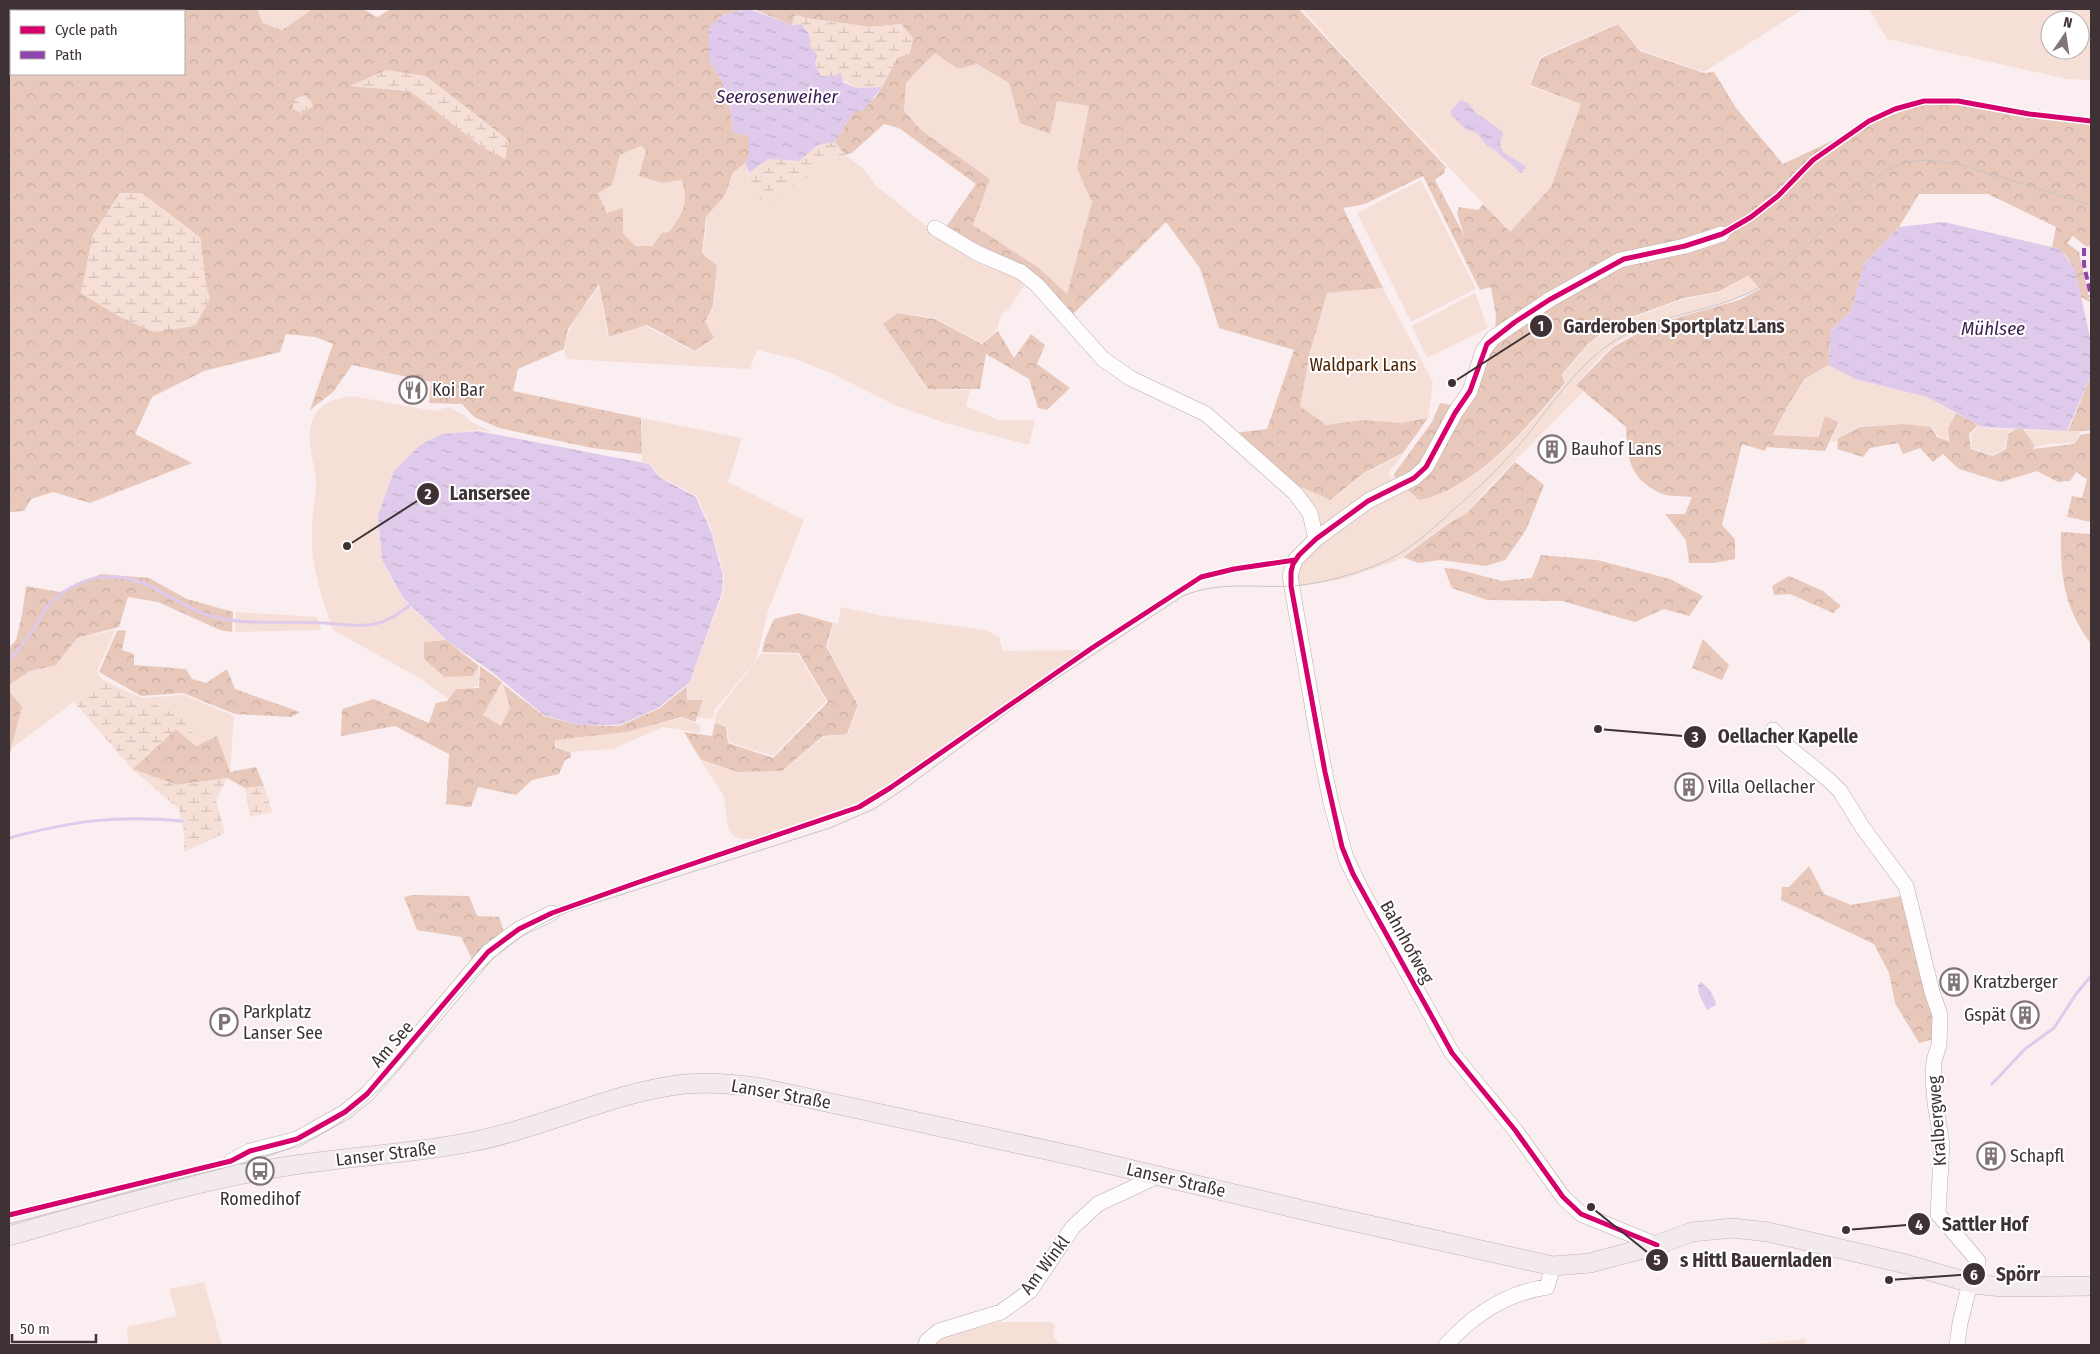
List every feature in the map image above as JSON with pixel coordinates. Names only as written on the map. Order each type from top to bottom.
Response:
[{"type":"main road","name":"Lanser Straße","points":[[9,1236],[109,1207],[225,1178],[277,1167],[474,1142],[510,1133],[647,1091],[685,1084],[705,1083],[762,1088],[1160,1175],[1350,1221],[1553,1266],[1568,1266],[1590,1262],[1656,1245],[1692,1232],[1733,1228],[1768,1232],[1906,1264],[1974,1284],[2002,1286],[2091,1286]]},
{"type":"street","points":[[935,228],[978,253],[1021,272],[1037,284],[1103,359],[1130,378],[1206,414],[1295,493],[1310,513],[1316,539],[1368,501],[1414,478],[1426,468],[1455,413],[1470,391],[1484,349],[1498,334],[1549,300],[1620,260],[1685,246],[1722,234]]},
{"type":"street","name":"Bahnhofweg","points":[[1316,539],[1295,560],[1291,569],[1290,580],[1318,739],[1339,835],[1353,874],[1452,1053],[1515,1130],[1563,1197],[1581,1214],[1656,1245]]},
{"type":"street","name":"Kralbergweg","points":[[1773,730],[1786,745],[1840,791],[1863,828],[1906,886],[1932,992],[1940,1015],[1939,1045],[1934,1060],[1933,1079],[1942,1144],[1938,1214],[1978,1261],[1974,1284]]},
{"type":"street","name":"Am See","points":[[225,1178],[231,1160],[250,1151],[297,1139],[346,1112],[367,1094],[392,1066],[488,952],[519,929],[552,913]]},
{"type":"street","name":"Am Winkl","points":[[926,1345],[939,1331],[1001,1312],[1030,1291],[1073,1227],[1098,1204],[1160,1175]]},
{"type":"street","points":[[1446,1345],[1489,1307],[1528,1290],[1547,1287],[1553,1266]]},
{"type":"street","points":[[1957,1345],[1968,1291],[1974,1284]]},
{"type":"green space","points":[[9,9],[257,9],[263,23],[282,30],[313,9],[363,9],[377,17],[391,9],[749,9],[724,14],[709,61],[722,81],[731,113],[733,132],[749,136],[749,155],[745,163],[733,173],[725,195],[706,217],[702,253],[717,266],[713,306],[705,322],[714,338],[695,351],[647,325],[609,337],[599,284],[568,329],[564,349],[518,369],[513,391],[641,418],[642,454],[592,448],[499,428],[474,417],[462,404],[429,403],[431,382],[352,365],[333,392],[310,410],[333,344],[315,337],[286,334],[280,352],[204,371],[152,397],[135,434],[192,463],[90,503],[53,492],[31,499],[24,511],[9,512]],"holes":[[[426,77],[508,140],[505,159],[481,146],[410,91],[351,86]],[[641,146],[646,150],[639,176],[662,183],[682,180],[685,196],[685,202],[678,219],[669,232],[662,233],[652,246],[636,246],[623,234],[623,208],[607,213],[598,193],[612,185],[620,155]],[[120,193],[200,237],[206,286],[210,299],[155,332],[122,318],[81,293],[93,235]]]},
{"type":"green space","points":[[257,9],[313,10],[282,30],[263,23]]},
{"type":"green space","points":[[753,9],[1299,9],[1445,166],[1365,204],[1343,208],[1383,288],[1327,293],[1310,352],[1300,406],[1326,425],[1362,420],[1400,423],[1428,418],[1403,453],[1364,473],[1330,500],[1284,479],[1235,433],[1267,429],[1294,350],[1219,328],[1200,268],[1166,222],[1070,317],[1034,275],[944,230],[976,184],[899,128],[884,124],[852,153],[845,155],[835,142],[854,111],[875,98],[882,87],[897,58],[902,24],[871,27],[805,18],[795,14],[792,25]],"holes":[[[935,53],[958,69],[977,64],[1009,83],[1020,123],[1050,134],[1057,101],[1089,106],[1077,169],[1092,202],[1067,294],[1039,268],[973,225],[990,179],[922,131],[904,111],[906,83]]]},
{"type":"green space","points":[[1302,9],[1803,9],[1704,72],[1640,50],[1618,23],[1540,57],[1529,86],[1581,104],[1551,187],[1510,232]]},
{"type":"green space","points":[[1869,9],[2091,9],[2091,80],[2067,79],[1887,39]]},
{"type":"green space","points":[[795,14],[805,18],[871,27],[901,24],[913,38],[910,54],[897,58],[882,87],[856,88],[837,76],[821,76],[815,64],[817,55],[810,45],[809,34],[792,25]]},
{"type":"green space","points":[[1618,24],[1640,51],[1704,73],[1714,72],[1736,108],[1783,164],[1874,121],[1926,103],[1964,105],[2091,125],[2091,247],[2085,246],[2073,236],[2067,243],[2079,252],[2090,302],[2081,297],[2076,275],[2065,254],[2052,247],[2056,227],[1988,194],[1919,194],[1899,227],[1864,264],[1851,311],[1831,330],[1828,365],[1805,379],[1787,407],[1773,435],[1818,437],[1825,416],[1839,422],[1825,451],[1767,447],[1765,451],[1742,444],[1722,525],[1735,539],[1735,559],[1714,563],[1689,563],[1686,540],[1665,514],[1685,514],[1692,497],[1671,496],[1660,493],[1642,481],[1636,474],[1629,458],[1626,427],[1576,385],[1613,347],[1655,324],[1739,300],[1760,289],[1748,276],[1718,292],[1684,298],[1615,323],[1588,344],[1562,374],[1565,383],[1535,418],[1500,454],[1460,483],[1440,494],[1419,500],[1395,479],[1394,474],[1432,422],[1440,403],[1452,405],[1461,414],[1495,330],[1496,316],[1491,287],[1480,290],[1423,176],[1446,166],[1444,173],[1435,180],[1464,235],[1457,213],[1459,207],[1478,210],[1483,204],[1510,232],[1551,187],[1581,104],[1530,85],[1541,58]]},
{"type":"green space","points":[[935,53],[958,69],[977,64],[1009,83],[1020,123],[1050,134],[1057,101],[1089,106],[1077,169],[1092,202],[1067,295],[1039,268],[973,225],[990,179],[922,131],[904,111],[906,83]]},
{"type":"green space","points":[[386,70],[426,76],[508,140],[505,159],[481,146],[410,91],[350,86]]},
{"type":"green space","points":[[304,95],[311,101],[313,106],[301,113],[293,109],[293,100]]},
{"type":"green space","points":[[835,142],[845,155],[826,160],[817,166],[811,175],[763,206],[749,178],[749,173],[768,159],[799,161],[818,145]]},
{"type":"green space","points":[[641,146],[646,150],[662,183],[683,180],[685,196],[684,208],[679,219],[669,232],[662,234],[651,246],[638,246],[623,235],[613,222],[598,193],[612,185],[620,155]]},
{"type":"green space","points":[[845,155],[863,168],[876,186],[929,228],[1028,280],[1009,309],[1001,315],[996,331],[982,343],[935,318],[896,313],[883,324],[927,389],[970,390],[966,406],[998,420],[1035,420],[1029,445],[945,423],[897,406],[831,373],[792,358],[757,350],[750,369],[565,359],[565,348],[570,328],[599,286],[608,338],[646,326],[695,352],[714,339],[705,322],[714,306],[717,266],[703,252],[707,216],[725,195],[734,173],[745,163],[749,178],[763,205],[811,175],[817,166],[826,160]]},
{"type":"green space","points":[[1421,180],[1476,289],[1411,322],[1357,213]]},
{"type":"green space","points":[[120,193],[142,193],[200,237],[206,286],[210,299],[195,326],[155,332],[122,318],[81,293],[93,235]]},
{"type":"green space","points":[[1748,277],[1759,289],[1723,303],[1647,327],[1608,350],[1576,384],[1583,392],[1488,488],[1467,513],[1449,522],[1396,561],[1343,579],[1297,587],[1297,566],[1323,539],[1284,479],[1330,500],[1364,474],[1403,454],[1388,474],[1419,500],[1440,494],[1461,484],[1481,470],[1519,436],[1566,383],[1563,374],[1588,345],[1615,324],[1685,299],[1718,293]]},
{"type":"green space","name":"Waldpark Lans","points":[[1383,288],[1433,382],[1428,418],[1400,423],[1362,420],[1326,425],[1300,406],[1310,352],[1327,293]]},
{"type":"green space","points":[[1475,293],[1488,328],[1427,358],[1412,326]]},
{"type":"green space","points":[[897,313],[935,319],[982,344],[998,331],[1014,358],[1031,334],[1045,345],[1037,364],[1070,388],[1047,410],[1038,408],[1029,379],[986,354],[980,389],[928,389],[883,324]]},
{"type":"green space","points":[[1828,365],[1855,379],[1927,397],[1955,413],[1948,428],[1948,440],[1938,436],[1932,427],[1903,424],[1860,426],[1838,437],[1837,442],[1831,441],[1840,422],[1825,416],[1817,437],[1774,435],[1787,407],[1806,379]]},
{"type":"green space","points":[[2091,376],[2091,428],[2089,431],[2068,431]]},
{"type":"green space","points":[[352,396],[434,411],[449,407],[475,424],[492,432],[478,430],[442,434],[420,445],[394,471],[378,515],[382,561],[403,599],[445,640],[424,642],[424,659],[443,677],[473,676],[479,666],[478,687],[456,689],[448,699],[419,678],[333,630],[325,605],[313,556],[312,524],[316,480],[310,448],[310,432],[314,417],[321,407],[341,398]]},
{"type":"green space","points":[[1956,413],[1978,425],[1969,434],[1971,449],[1993,456],[2006,449],[2008,434],[2016,429],[2023,429],[2034,445],[2033,449],[2074,444],[2080,435],[2091,433],[2091,522],[2067,517],[2072,496],[2082,498],[2087,479],[2076,472],[2070,481],[2058,482],[2037,471],[2001,482],[1959,469],[1943,454],[1933,462],[1920,448],[1903,454],[1898,443],[1870,448],[1863,457],[1837,449],[1838,438],[1860,427],[1903,424],[1931,427],[1937,437],[1949,441],[1948,428]]},
{"type":"green space","points":[[642,418],[742,438],[728,482],[804,520],[768,611],[756,660],[714,711],[713,719],[697,717],[703,700],[687,700],[688,685],[723,594],[724,576],[713,534],[697,496],[659,476],[650,464],[642,462]]},
{"type":"green space","points":[[1979,426],[1982,428],[2014,429],[2008,433],[2005,448],[1993,455],[1972,448],[1971,434]]},
{"type":"green space","points":[[2024,430],[2081,431],[2074,443],[2047,444],[2033,448],[2034,445]]},
{"type":"green space","points":[[1515,462],[1544,485],[1526,530],[1505,560],[1486,566],[1440,560],[1418,563],[1403,557],[1449,523],[1467,513]]},
{"type":"green space","points":[[2061,532],[2091,534],[2091,644],[2069,604],[2061,563]]},
{"type":"green space","points":[[1541,555],[1597,560],[1670,579],[1703,596],[1689,616],[1664,609],[1635,622],[1562,601],[1487,600],[1452,588],[1444,568],[1456,569],[1502,581],[1532,578]]},
{"type":"green space","points":[[101,574],[149,578],[187,599],[233,612],[232,632],[220,630],[158,602],[128,597],[119,627],[77,638],[56,665],[30,671],[9,685],[9,648],[16,640],[26,586],[60,592]]},
{"type":"green space","points":[[1789,576],[1823,591],[1841,606],[1833,613],[1790,594],[1774,595],[1772,586]]},
{"type":"green space","points":[[841,607],[884,616],[985,630],[999,637],[1003,651],[1084,650],[877,795],[844,809],[766,836],[743,839],[732,835],[728,828],[724,796],[701,761],[738,772],[783,771],[823,737],[848,734],[859,705],[827,646],[834,623],[838,624]]},
{"type":"green space","points":[[236,612],[317,617],[321,630],[235,632]]},
{"type":"green space","points":[[798,613],[833,623],[826,646],[858,705],[847,734],[823,736],[782,771],[738,772],[701,760],[684,732],[712,736],[715,723],[726,727],[728,743],[773,758],[828,702],[799,653],[762,652],[765,639],[774,619]]},
{"type":"green space","points":[[115,630],[97,671],[103,680],[99,688],[74,702],[12,748],[21,707],[9,691],[9,685],[30,671],[56,665],[77,638]]},
{"type":"green space","points":[[117,631],[126,631],[122,650],[134,654],[134,665],[186,669],[192,679],[206,683],[227,669],[235,689],[300,712],[291,717],[235,714],[183,693],[141,696],[99,672]]},
{"type":"green space","points":[[1703,639],[1729,665],[1722,680],[1692,668]]},
{"type":"green space","points":[[446,640],[479,666],[473,676],[444,677],[424,659],[424,642]]},
{"type":"green space","points":[[761,654],[798,654],[826,701],[773,756],[729,742],[727,727],[715,723],[716,713]]},
{"type":"green space","points":[[480,666],[502,682],[483,715],[501,726],[510,707],[503,684],[544,716],[579,725],[619,726],[660,708],[687,686],[687,700],[703,700],[695,722],[682,717],[627,732],[555,740],[555,747],[571,753],[571,757],[565,760],[559,774],[532,780],[516,795],[478,787],[471,807],[446,804],[449,754],[395,726],[341,736],[342,709],[374,699],[429,723],[436,703],[447,701],[456,689],[479,688]]},
{"type":"green space","points":[[103,680],[181,717],[201,744],[196,746],[176,729],[133,769],[177,785],[227,778],[216,800],[225,833],[184,852],[184,832],[179,809],[132,769],[74,702],[99,688]]},
{"type":"green space","points":[[502,682],[510,707],[501,726],[483,715]]},
{"type":"green space","points":[[9,691],[22,707],[9,757]]},
{"type":"green space","points":[[184,695],[234,716],[230,772],[217,736],[201,744],[181,717],[140,698]]},
{"type":"green space","points":[[682,718],[700,725],[700,733],[663,727],[613,749],[568,752],[556,746],[555,740],[627,732]]},
{"type":"green space","points":[[176,729],[196,746],[217,736],[230,772],[256,767],[264,786],[245,788],[227,778],[177,785],[132,769]]},
{"type":"green space","points":[[264,786],[272,812],[250,817],[245,788]]},
{"type":"green space","points":[[1809,866],[1824,894],[1851,905],[1907,895],[1935,1010],[1934,1039],[1919,1043],[1895,1003],[1889,973],[1874,944],[1781,900],[1782,887],[1789,887]]},
{"type":"green space","points":[[412,895],[469,896],[477,916],[499,917],[505,935],[474,963],[461,937],[417,930],[404,897]]},
{"type":"green space","points":[[204,1282],[222,1345],[128,1345],[127,1327],[177,1316],[169,1289]]},
{"type":"green space","points":[[999,1322],[1050,1322],[1055,1325],[1053,1337],[1062,1345],[933,1345],[941,1338]]},
{"type":"green space","points":[[1805,1339],[1805,1345],[1755,1344]]},
{"type":"water","name":"Seerosenweiher","points":[[749,9],[792,25],[801,24],[809,34],[810,45],[817,55],[815,64],[821,76],[836,76],[841,72],[843,82],[856,88],[882,87],[863,111],[854,111],[835,142],[818,145],[799,161],[768,159],[749,173],[745,163],[749,155],[749,136],[733,132],[731,113],[722,81],[709,61],[708,28],[724,14]]},
{"type":"water","points":[[1461,100],[1468,103],[1475,112],[1503,132],[1500,144],[1503,152],[1525,166],[1526,168],[1521,173],[1495,150],[1487,146],[1477,133],[1467,130],[1451,115],[1451,110]]},
{"type":"water","name":"Mühlsee","points":[[1944,222],[2060,249],[2075,269],[2091,342],[2091,375],[2067,431],[1982,427],[1927,397],[1855,379],[1828,365],[1831,330],[1851,311],[1864,264],[1899,227]]},
{"type":"water","points":[[478,431],[649,464],[659,477],[696,497],[712,534],[723,576],[722,593],[689,683],[658,708],[619,725],[579,725],[544,715],[488,669],[446,640],[403,598],[382,560],[378,515],[394,471],[420,445],[442,434]]},
{"type":"water","points":[[1701,982],[1711,992],[1716,1002],[1716,1005],[1707,1010],[1699,994],[1698,985]]},
{"type":"waterway","points":[[9,661],[36,625],[44,610],[56,598],[78,584],[90,579],[103,577],[116,577],[143,583],[196,611],[219,618],[248,622],[322,623]]},
{"type":"waterway","points":[[324,623],[370,625],[389,619],[410,605]]},
{"type":"waterway","points":[[9,838],[53,827],[94,821],[115,819],[182,821]]},
{"type":"waterway","points":[[1992,1084],[2025,1049],[2054,1028],[2076,994],[2091,976]]},
{"type":"tram line","points":[[9,1224],[258,1159],[298,1145],[324,1132],[348,1117],[386,1082],[479,972],[506,948],[536,927],[573,910],[830,828],[874,809],[910,785],[1028,697],[1183,596],[1209,588],[1291,586],[1325,581],[1369,568],[1399,554],[1426,534],[1492,474],[1520,444],[1573,377],[1604,348],[1624,335],[1646,325],[1716,305],[1760,287],[1780,273],[1868,184],[1887,170],[1907,162],[1930,160],[1961,165],[2091,205]]},
{"type":"marked path","points":[[2084,248],[2084,265],[2091,296]]},
{"type":"cycle path","points":[[1657,1245],[1581,1214],[1563,1197],[1515,1130],[1452,1053],[1353,874],[1342,847],[1325,772],[1291,586],[1293,564],[1299,555],[1316,539],[1368,501],[1414,478],[1426,467],[1455,413],[1470,391],[1487,344],[1515,322],[1549,300],[1624,259],[1685,246],[1722,234],[1751,217],[1778,196],[1813,160],[1869,121],[1895,109],[1924,101],[1958,101],[2029,114],[2091,121]]},
{"type":"cycle path","points":[[9,1215],[231,1161],[250,1151],[297,1139],[345,1112],[367,1094],[488,952],[519,929],[552,913],[859,807],[890,788],[1092,648],[1201,577],[1234,569],[1295,560]]},
{"type":"place","name":"Garderoben Sportplatz Lans","points":[[1452,383]]},
{"type":"place","name":"Koi Bar","points":[[413,390]]},
{"type":"place","name":"Bauhof Lans","points":[[1552,449]]},
{"type":"place","name":"Lansersee","points":[[347,546]]},
{"type":"place","name":"Oellacher Kapelle","points":[[1598,729]]},
{"type":"place","name":"Villa Oellacher","points":[[1689,787]]},
{"type":"place","name":"Kratzberger","points":[[1954,982]]},
{"type":"place","name":"Gspät","points":[[2025,1015]]},
{"type":"place","name":"Parkplatz Lanser See","points":[[224,1022]]},
{"type":"place","name":"Schapfl","points":[[1991,1156]]},
{"type":"place","name":"Romedihof","points":[[260,1171]]},
{"type":"place","name":"s Hittl Bauernladen","points":[[1591,1207]]},
{"type":"place","name":"Sattler Hof","points":[[1846,1230]]},
{"type":"place","name":"Spörr","points":[[1889,1280]]}]
